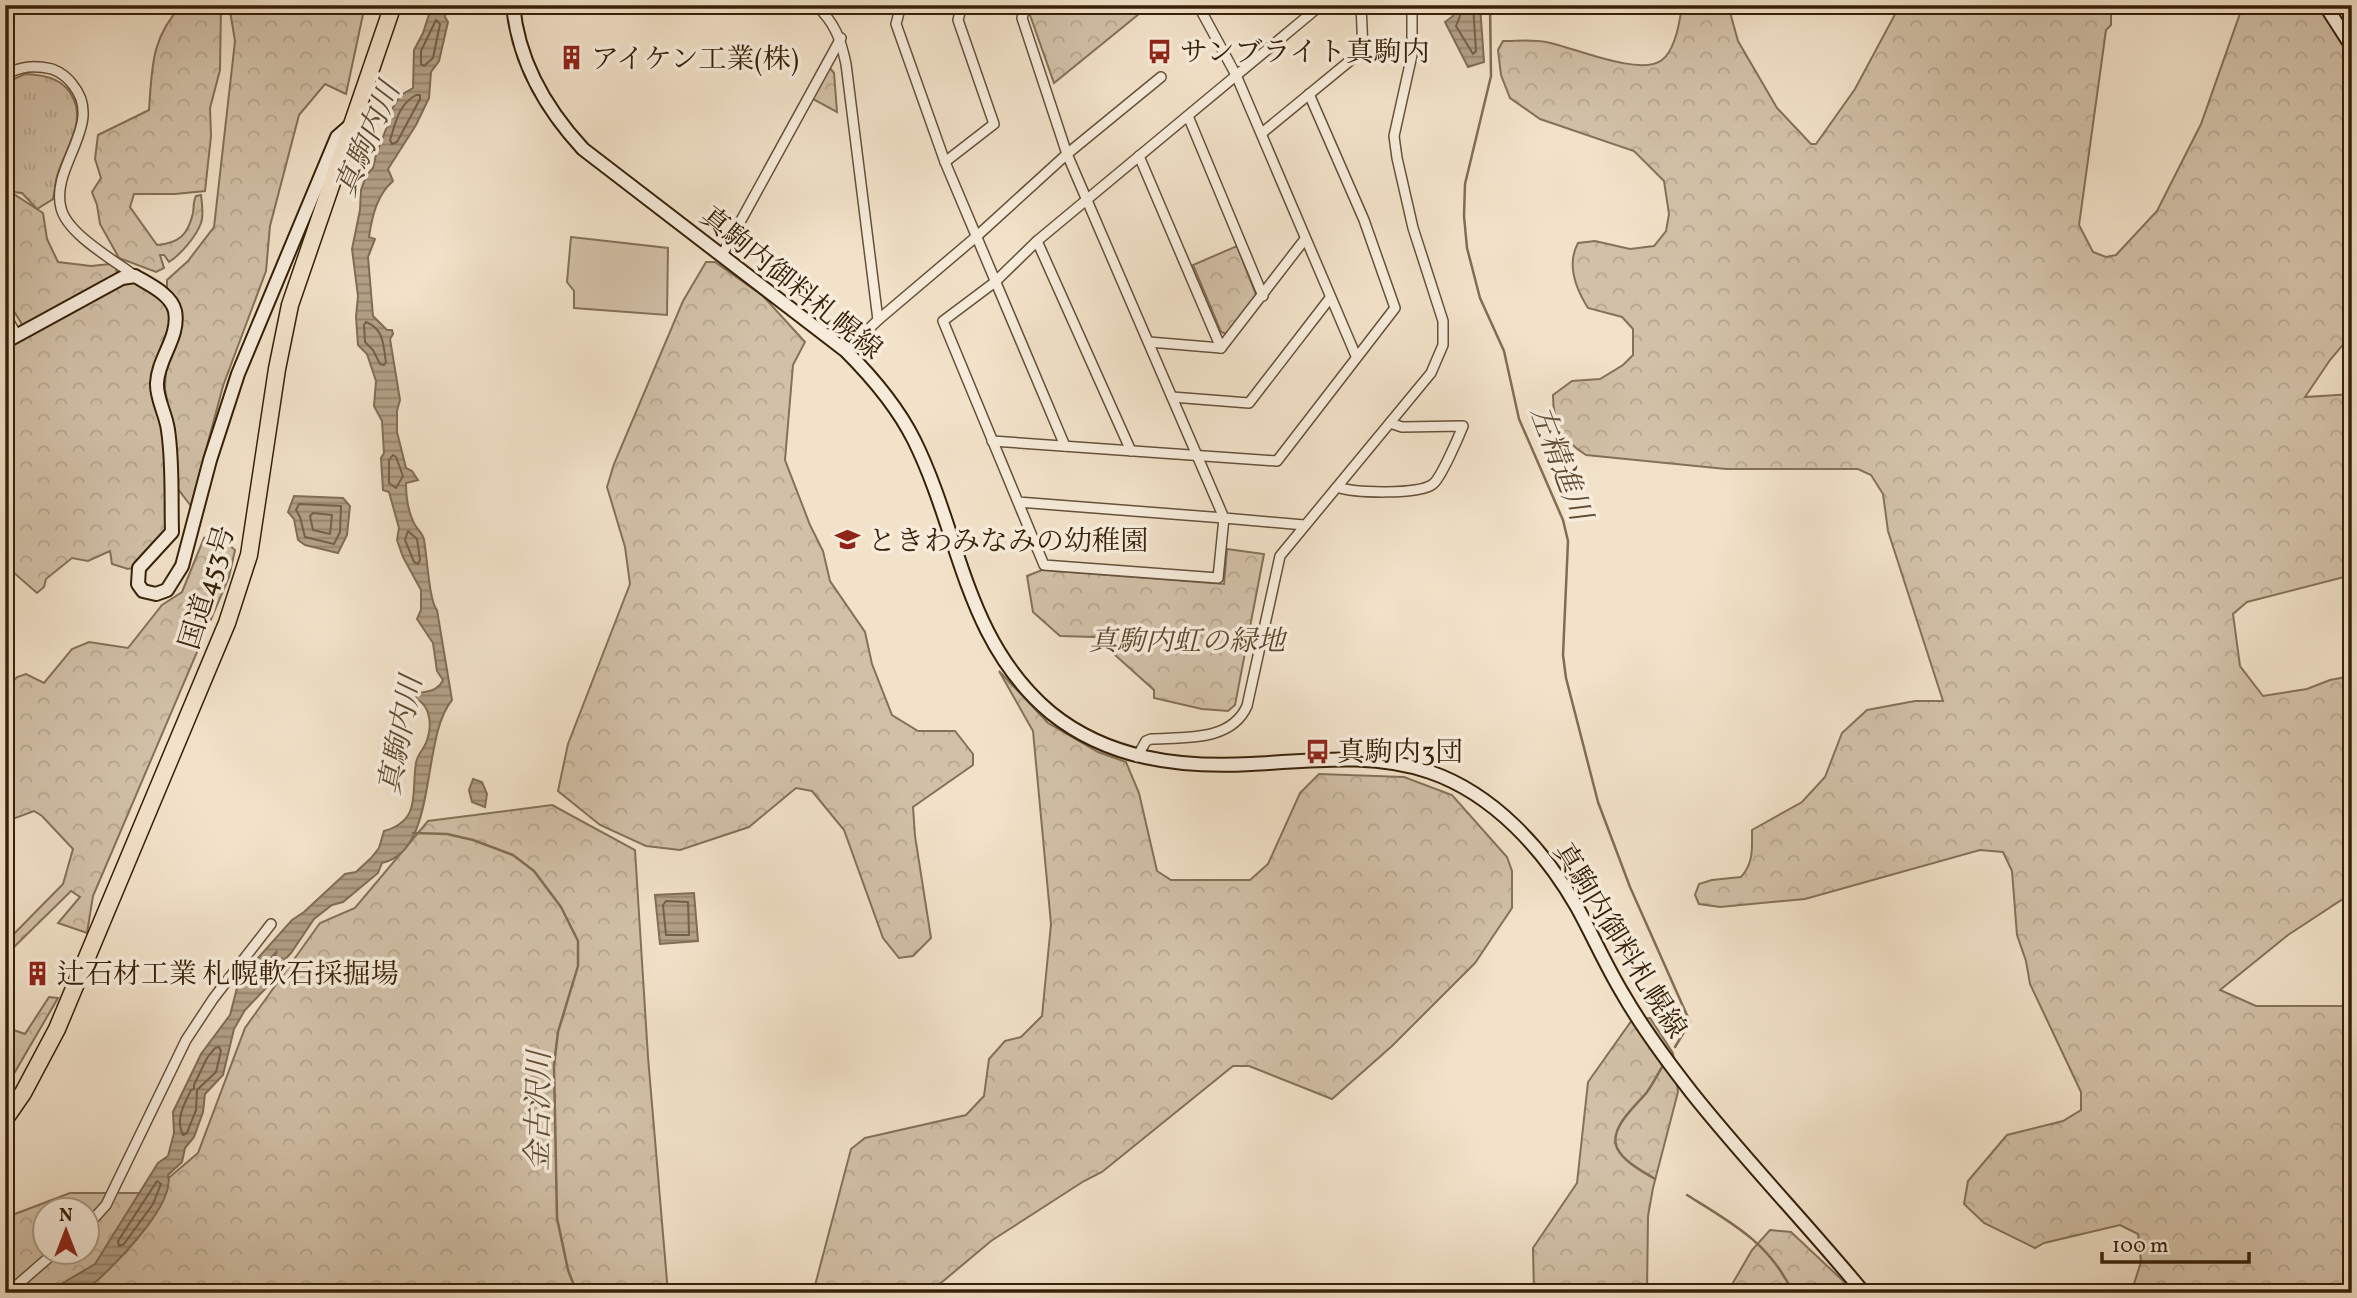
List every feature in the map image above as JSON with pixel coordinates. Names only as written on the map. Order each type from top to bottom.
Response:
[{"type":"highway","name":"国道453号","points":[[5,1119],[23,1093],[57,1029],[227,623],[249,555],[277,369],[290,305],[393,5]]},
{"type":"main road","name":"真駒内御料札幌線","points":[[513,5],[519,42],[529,69],[559,123],[583,149],[846,351],[881,388],[915,440],[976,609],[1003,663],[1035,699],[1077,732],[1105,746],[1137,757],[1195,765],[1248,765],[1339,758],[1385,761],[1430,772],[1466,788],[1492,806],[1521,832],[1573,901],[1643,1028],[1693,1094],[1864,1293]]},
{"type":"main road","points":[[2325,5],[2352,47]]},
{"type":"main road","points":[[11,338],[114,281],[135,276],[169,299],[175,310],[174,332],[157,381],[157,392],[165,411],[169,432],[172,532],[139,568],[137,576],[143,591],[156,594],[167,590],[183,566],[210,460],[238,374],[337,136],[353,122]]},
{"type":"street","points":[[816,5],[841,38],[878,320]]},
{"type":"street","points":[[901,5],[896,24],[945,163],[1065,446]]},
{"type":"street","points":[[945,163],[993,124],[958,20],[962,5]]},
{"type":"street","points":[[1026,5],[1022,18],[1067,154],[1088,200],[1149,342],[1196,457],[1224,518],[1218,578],[1044,565],[943,321],[995,282],[1037,241],[1088,200],[1321,5]]},
{"type":"street","points":[[1198,5],[1236,75],[1356,356]]},
{"type":"street","points":[[1262,133],[1363,50],[1361,5]]},
{"type":"street","points":[[1137,757],[1146,741],[1151,739],[1210,735],[1222,731],[1243,716],[1280,556],[1431,373],[1443,345],[1443,321],[1413,228],[1394,136],[1412,55],[1412,5]]},
{"type":"street","points":[[722,255],[841,38]]},
{"type":"street","points":[[5,75],[25,66],[40,66],[57,71],[77,89],[83,116],[81,130],[62,178],[59,193],[64,218],[77,232],[135,276]]},
{"type":"street","points":[[846,351],[1067,154],[1161,77]]},
{"type":"street","points":[[992,441],[1277,461],[1395,308],[1364,220],[1309,94]]},
{"type":"street","points":[[1188,116],[1263,296]]},
{"type":"street","points":[[1139,156],[1222,348]]},
{"type":"street","points":[[1222,348],[1306,239]]},
{"type":"street","points":[[1037,241],[1130,452]]},
{"type":"street","points":[[1172,397],[1249,403],[1330,298]]},
{"type":"street","points":[[5,315],[11,338]]},
{"type":"street","points":[[1149,342],[1222,348]]},
{"type":"street","points":[[1337,487],[1350,491],[1424,489],[1436,483],[1463,426],[1402,427],[1390,423]]},
{"type":"street","points":[[1018,502],[1304,525]]},
{"type":"street","points":[[102,1209],[186,1040],[213,999],[271,924]]},
{"type":"street","points":[[8,1293],[39,1266]]},
{"type":"green space","points":[[182,5],[221,5],[220,70],[210,108],[211,136],[205,191],[134,194],[130,207],[157,245],[177,240],[185,232],[191,221],[195,198],[201,195],[202,217],[195,234],[169,262],[164,255],[160,255],[164,268],[156,272],[119,258],[100,224],[92,192],[101,178],[95,159],[98,135],[149,110],[153,67],[159,41],[164,29]]},
{"type":"green space","points":[[229,5],[365,5],[346,94],[325,84],[299,115],[270,226],[266,271],[223,386],[191,506],[178,489],[165,389],[166,366],[178,328],[167,290],[167,280],[188,261],[214,227],[235,41]]},
{"type":"green space","points":[[1033,5],[1150,5],[1054,83],[1030,15]]},
{"type":"green space","points":[[1682,5],[1728,5],[1738,41],[1777,108],[1811,144],[1816,144],[1855,89],[1900,5],[2111,5],[2111,25],[2106,30],[2079,225],[2093,252],[2106,257],[2116,255],[2157,211],[2201,124],[2243,5],[2331,5],[2352,36],[2352,334],[2305,397],[2352,394],[2352,575],[2247,602],[2233,614],[2240,666],[2263,696],[2307,689],[2330,680],[2352,676],[2352,893],[2288,935],[2220,990],[2256,1006],[2352,1006],[2352,1293],[2131,1293],[2141,1262],[2138,1234],[2120,1225],[2044,1243],[2035,1248],[1984,1223],[1964,1204],[1968,1181],[2007,1135],[2063,1121],[2081,1110],[2081,1092],[2030,984],[2017,935],[2012,871],[2003,852],[1980,850],[1805,899],[1720,907],[1699,904],[1695,895],[1699,884],[1741,877],[1750,860],[1752,830],[1802,802],[1825,777],[1842,733],[1867,710],[1915,701],[1943,701],[1888,531],[1883,494],[1871,475],[1858,469],[1726,469],[1586,455],[1570,443],[1557,423],[1553,395],[1572,381],[1600,379],[1623,365],[1633,355],[1633,329],[1622,317],[1588,308],[1574,277],[1574,251],[1578,243],[1595,241],[1630,249],[1654,246],[1666,231],[1669,214],[1664,181],[1634,151],[1540,119],[1510,98],[1501,75],[1498,50],[1503,41],[1536,41],[1623,63],[1652,64],[1667,55],[1674,42]]},
{"type":"green space","points":[[829,67],[834,73],[837,112],[809,97]]},
{"type":"green space","points":[[25,74],[43,76],[60,83],[69,91],[77,111],[74,132],[57,176],[53,199],[37,209],[22,193],[5,191],[5,83]]},
{"type":"green space","points":[[5,191],[43,213],[47,239],[58,262],[91,266],[110,264],[116,268],[117,274],[23,326],[12,308],[5,287]]},
{"type":"green space","points":[[571,237],[668,248],[667,315],[574,308],[574,291],[567,282]]},
{"type":"green space","points":[[1237,246],[1256,295],[1227,334],[1221,332],[1193,265]]},
{"type":"green space","points":[[706,262],[715,262],[763,296],[805,342],[793,365],[785,460],[823,551],[830,581],[865,632],[872,664],[892,715],[918,731],[955,731],[973,754],[973,765],[913,807],[931,938],[913,956],[899,958],[883,938],[844,830],[812,791],[796,788],[749,827],[680,850],[646,846],[600,825],[558,791],[568,744],[630,584],[625,547],[607,487],[614,464],[683,301]]},
{"type":"green space","points":[[130,280],[166,302],[171,317],[170,333],[158,358],[167,431],[169,530],[146,565],[128,569],[112,564],[110,551],[88,561],[72,558],[46,579],[44,587],[37,593],[5,565],[5,347]]},
{"type":"green space","points":[[215,533],[235,550],[229,577],[93,896],[87,933],[58,923],[80,897],[71,891],[9,952],[5,949],[5,943],[63,884],[73,849],[34,811],[15,818],[5,827],[5,690],[17,677],[26,674],[44,683],[72,649],[89,642],[128,648],[162,605],[182,592],[204,538]]},
{"type":"green space","name":"真駒内虹の緑地","points":[[1227,549],[1264,554],[1235,705],[1228,711],[1202,709],[1154,698],[1154,690],[1095,637],[1060,636],[1033,612],[1027,576],[1042,570],[1224,584]]},
{"type":"green space","points":[[999,671],[1048,723],[1098,752],[1126,762],[1139,793],[1157,871],[1171,880],[1250,880],[1268,864],[1300,793],[1319,774],[1404,777],[1452,795],[1507,857],[1512,871],[1512,908],[1475,963],[1392,1046],[1332,1099],[1249,1066],[1233,1066],[1102,1172],[991,1241],[929,1293],[813,1293],[851,1149],[865,1138],[966,1115],[984,1096],[989,1059],[1005,1041],[1021,1037],[1042,1016],[1051,924],[1033,731]]},
{"type":"green space","points":[[552,805],[635,850],[648,1057],[668,1293],[5,1293],[5,1222],[15,1214],[32,1208],[32,1266],[102,1266],[102,1196],[62,1196],[70,1193],[151,1193],[198,1153],[245,1028],[320,923],[355,908],[428,821]]},
{"type":"green space","points":[[49,997],[58,998],[5,1089],[5,1027],[25,1034]]},
{"type":"green space","points":[[1650,1018],[1673,1053],[1678,1092],[1648,1216],[1647,1293],[1534,1293],[1533,1248],[1577,1183],[1588,1082],[1632,1020]]},
{"type":"green space","points":[[1770,1230],[1791,1232],[1856,1293],[1727,1293],[1752,1250]]},
{"type":"water","points":[[432,5],[447,5],[445,17],[448,22],[439,61],[431,72],[429,98],[416,125],[388,169],[393,181],[379,199],[374,214],[369,237],[375,239],[368,257],[373,316],[387,330],[392,330],[393,334],[390,339],[400,400],[397,432],[406,468],[412,471],[418,480],[406,483],[408,503],[414,523],[424,540],[430,588],[437,610],[452,700],[442,717],[421,816],[412,838],[400,854],[382,863],[378,873],[343,902],[332,905],[314,919],[291,953],[277,968],[270,984],[245,1010],[234,1029],[223,1075],[205,1094],[203,1112],[194,1137],[185,1148],[182,1162],[168,1175],[168,1188],[161,1204],[138,1238],[108,1271],[83,1293],[46,1293],[92,1266],[102,1266],[102,1253],[158,1163],[168,1156],[174,1133],[173,1112],[201,1054],[230,1015],[237,988],[249,968],[292,920],[345,874],[356,872],[371,858],[379,848],[384,831],[396,826],[410,813],[417,760],[426,743],[430,724],[428,712],[416,699],[417,693],[435,689],[443,680],[437,671],[433,643],[417,619],[421,610],[421,590],[403,557],[397,540],[399,528],[389,492],[383,490],[382,421],[374,406],[376,381],[367,354],[358,345],[358,296],[352,249],[361,190],[366,176],[373,168],[390,112],[401,95],[413,88],[414,50]],"holes":[[[277,951],[263,985],[254,988],[253,979]]]},
{"type":"water","points":[[1448,5],[1480,5],[1484,62],[1468,67],[1445,22],[1453,16]]},
{"type":"water","points":[[294,496],[343,498],[350,506],[347,535],[338,553],[305,545],[298,540],[294,519],[288,512]]},
{"type":"water","points":[[473,779],[482,782],[487,794],[485,807],[472,802],[469,790]]},
{"type":"water","points":[[694,893],[698,941],[660,944],[655,895]]},
{"type":"waterway","name":"左精進川","points":[[1490,5],[1491,76],[1465,184],[1467,248],[1480,298],[1504,351],[1519,419],[1563,520],[1568,541],[1563,655],[1566,678],[1598,802],[1630,887],[1690,1022],[1675,1047]]},
{"type":"waterway","name":"金古沢川","points":[[413,833],[447,834],[473,840],[513,855],[534,871],[561,907],[578,941],[578,966],[558,1032],[554,1065],[557,1218],[568,1270],[577,1293]]},
{"type":"waterway","name":"左精進川","points":[[1655,1179],[1624,1158],[1615,1140],[1620,1125],[1647,1092],[1664,1064]]},
{"type":"waterway","name":"左精進川","points":[[1687,1195],[1734,1225],[1761,1247],[1784,1276],[1793,1293]]},
{"type":"place","name":"サンブライト真駒内","points":[[1160,51]]},
{"type":"place","name":"アイケン工業(株)","points":[[571,58]]},
{"type":"place","name":"ときわみなみの幼稚園","points":[[848,540]]},
{"type":"place","name":"真駒内3団","points":[[1317,751]]},
{"type":"place","name":"辻石材工業 札幌軟石採掘場","points":[[37,973]]},
{"type":"water label","name":"真駒内川","points":[[367,139]]},
{"type":"water label","name":"真駒内川","points":[[400,735]]}]
